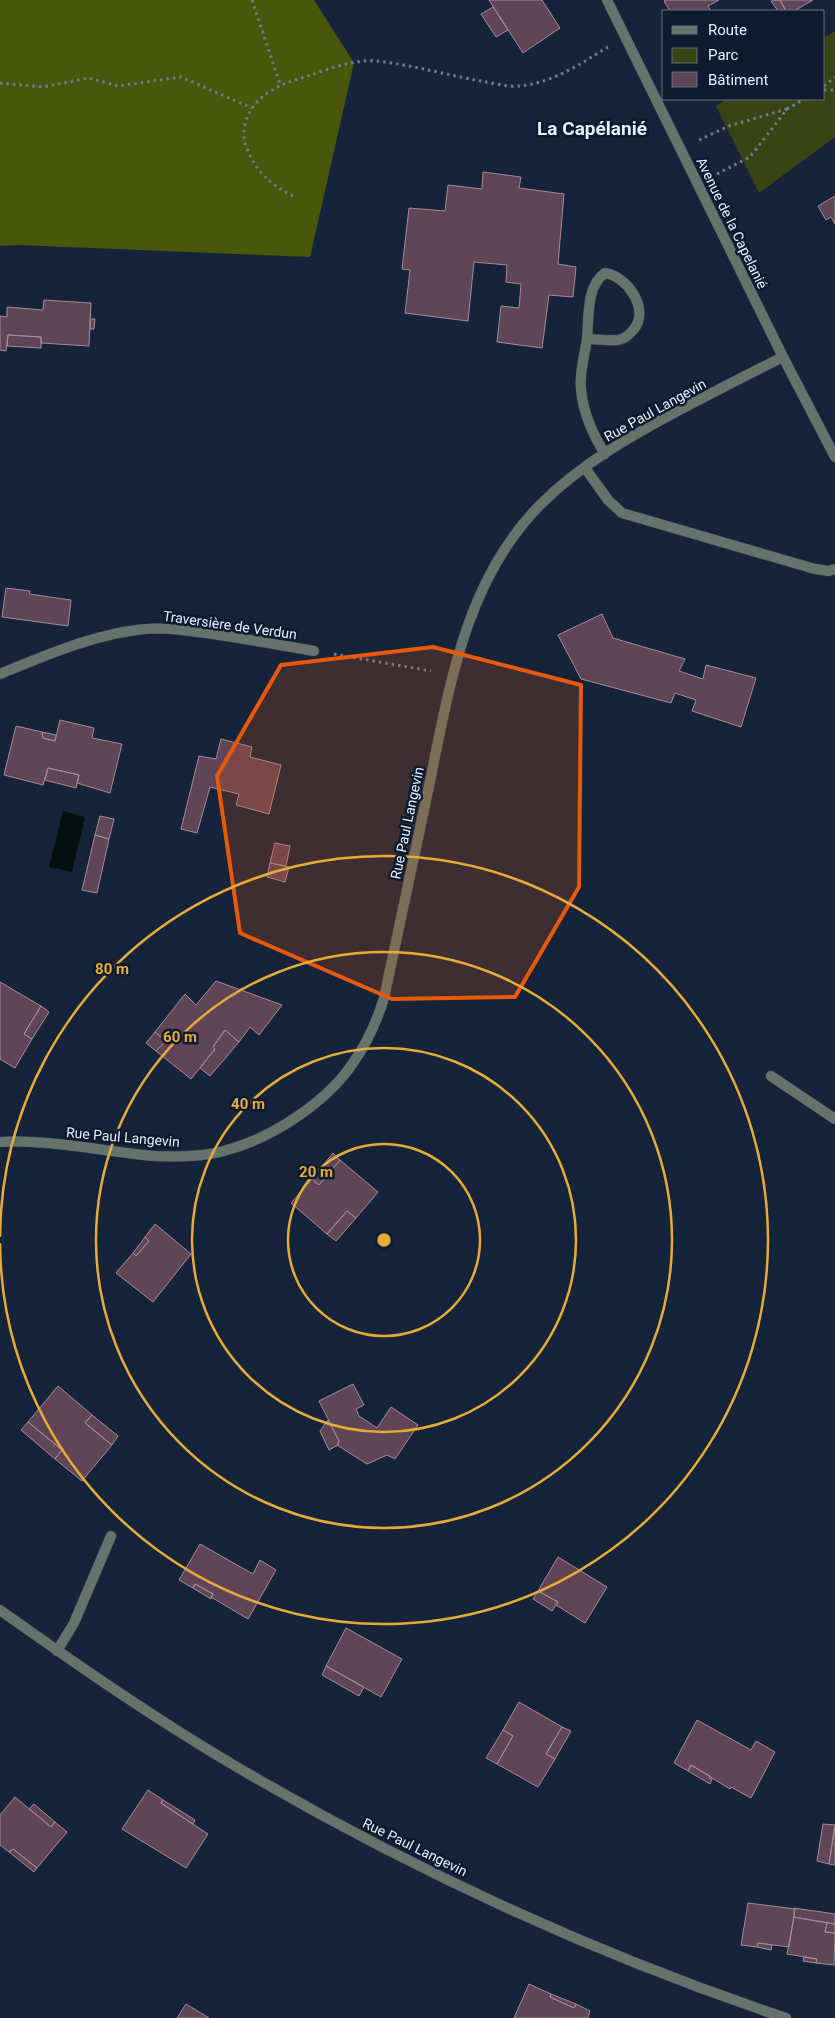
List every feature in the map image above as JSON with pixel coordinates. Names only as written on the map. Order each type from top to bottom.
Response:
[{"type":"street","name":"Avenue de la Capelanié","points":[[607,0],[783,357],[835,457]]},
{"type":"street","points":[[587,338],[620,340],[630,334],[637,326],[641,316],[639,303],[622,279],[614,274],[605,273],[597,279],[593,288],[580,388],[595,437],[605,454]]},
{"type":"street","name":"Rue Paul Langevin","points":[[0,1142],[83,1147],[156,1156],[227,1151],[268,1135],[335,1086],[353,1064],[366,1043],[384,998],[453,675],[471,614],[500,556],[540,505],[563,484],[585,468],[635,434],[783,357]]},
{"type":"street","points":[[585,468],[608,500],[622,513],[815,569],[829,571],[835,569]]},
{"type":"street","name":"Traversière de Verdun","points":[[0,674],[42,657],[88,642],[136,630],[162,628],[188,630],[314,651]]},
{"type":"street","points":[[771,1076],[835,1119]]},
{"type":"street","points":[[57,1650],[74,1623],[111,1536]]},
{"type":"street","name":"Rue Paul Langevin","points":[[0,1610],[146,1711],[241,1770],[339,1824],[438,1874],[538,1920],[718,1995],[786,2018]]},
{"type":"path","points":[[252,0],[280,84]]},
{"type":"path","points":[[294,196],[275,187],[260,173],[250,158],[245,144],[243,128],[252,108],[265,94],[280,84],[354,63],[376,61],[468,79],[517,86],[539,83],[559,76],[626,37]]},
{"type":"path","points":[[825,85],[835,77]]},
{"type":"path","points":[[0,83],[43,87],[89,78],[118,86],[181,78],[252,108]]},
{"type":"path","points":[[681,149],[729,126],[787,108],[802,100]]},
{"type":"path","points":[[716,175],[750,157],[787,108]]},
{"type":"path","points":[[314,651],[453,675]]},
{"type":"highlighted area","points":[[433,647],[581,685],[579,887],[515,997],[392,999],[240,933],[217,776],[281,665]]},
{"type":"green space","points":[[0,0],[314,0],[354,63],[310,257],[19,245],[0,246]]},
{"type":"green space","points":[[835,31],[835,137],[759,193],[716,106],[725,100],[825,100],[825,37]]},
{"type":"shaded area","points":[[63,811],[85,817],[72,872],[49,867]]},
{"type":"building","points":[[489,0],[542,0],[560,28],[523,53]]},
{"type":"building","points":[[719,0],[708,6],[710,10],[669,10],[664,1]]},
{"type":"building","points":[[780,0],[813,0],[796,10],[785,10]]},
{"type":"building","points":[[780,0],[785,10],[777,10],[771,1]]},
{"type":"building","points":[[493,7],[508,30],[496,37],[481,14]]},
{"type":"building","points":[[483,172],[521,177],[519,188],[564,194],[558,264],[576,267],[573,297],[549,295],[542,348],[497,342],[501,306],[519,308],[521,284],[506,282],[507,265],[474,262],[468,321],[405,313],[410,270],[402,269],[409,208],[445,211],[448,185],[482,189]]},
{"type":"building","points":[[835,196],[835,224],[831,217],[826,220],[818,206]]},
{"type":"building","points":[[44,300],[91,303],[89,346],[41,343],[41,337],[8,335],[6,351],[0,350],[0,316],[7,317],[7,307],[43,310]]},
{"type":"building","points":[[91,319],[95,319],[94,329],[90,329]]},
{"type":"building","points":[[8,335],[41,337],[41,348],[7,346]]},
{"type":"building","points":[[6,588],[30,591],[29,594],[71,600],[68,626],[2,617]]},
{"type":"building","points":[[602,614],[613,638],[685,659],[679,671],[703,679],[706,665],[756,678],[741,727],[692,711],[696,700],[675,693],[671,703],[581,679],[558,635]]},
{"type":"building","points":[[60,720],[94,728],[92,738],[122,744],[110,793],[77,783],[79,775],[48,768],[43,785],[4,775],[16,726],[42,732],[43,738],[55,741]]},
{"type":"building","points":[[42,732],[56,735],[55,741],[43,738]]},
{"type":"building","points":[[221,739],[252,747],[250,757],[281,765],[269,814],[236,805],[239,794],[210,787],[197,833],[181,829],[199,756],[216,759]]},
{"type":"building","points":[[48,768],[79,775],[76,788],[45,780]]},
{"type":"building","points":[[100,816],[114,819],[109,839],[95,835]]},
{"type":"building","points":[[95,835],[109,839],[97,893],[82,890]]},
{"type":"building","points":[[275,843],[290,846],[286,866],[270,863]]},
{"type":"building","points":[[270,863],[289,867],[285,882],[267,877]]},
{"type":"building","points":[[216,981],[282,1005],[259,1035],[250,1027],[239,1042],[225,1030],[213,1047],[215,1049],[191,1079],[156,1051],[166,1041],[155,1032],[185,994],[196,1005]]},
{"type":"building","points":[[0,982],[41,1006],[24,1034],[32,1039],[15,1068],[0,1059]]},
{"type":"building","points":[[41,1006],[49,1012],[32,1039],[24,1034]]},
{"type":"building","points":[[225,1030],[239,1042],[210,1076],[200,1068],[215,1049],[213,1047]]},
{"type":"building","points":[[155,1032],[166,1041],[156,1051],[146,1043]]},
{"type":"building","points":[[333,1153],[340,1160],[319,1185],[312,1179]]},
{"type":"building","points":[[340,1160],[378,1192],[356,1218],[347,1211],[327,1234],[291,1203],[312,1179],[319,1185]]},
{"type":"building","points":[[347,1211],[356,1218],[336,1241],[327,1234]]},
{"type":"building","points":[[155,1224],[191,1254],[153,1302],[116,1273],[133,1253],[136,1256],[149,1241],[145,1237]]},
{"type":"building","points":[[145,1237],[149,1241],[136,1256],[133,1253]]},
{"type":"building","points":[[353,1384],[364,1405],[356,1409],[359,1416],[377,1428],[391,1407],[418,1425],[395,1459],[387,1455],[367,1464],[337,1445],[339,1441],[319,1401]]},
{"type":"building","points":[[58,1386],[92,1415],[85,1423],[112,1445],[82,1481],[55,1459],[62,1450],[28,1422]]},
{"type":"building","points":[[92,1415],[118,1436],[112,1445],[85,1423]]},
{"type":"building","points":[[328,1420],[339,1441],[338,1445],[329,1450],[320,1431]]},
{"type":"building","points":[[28,1422],[62,1450],[55,1459],[21,1430]]},
{"type":"building","points":[[200,1544],[253,1574],[260,1560],[276,1570],[248,1619],[211,1597],[213,1594],[195,1584],[193,1588],[179,1580]]},
{"type":"building","points":[[558,1557],[607,1587],[585,1623],[556,1605],[558,1602],[538,1591]]},
{"type":"building","points":[[195,1584],[213,1594],[211,1599],[193,1588]]},
{"type":"building","points":[[538,1591],[558,1602],[552,1611],[533,1599]]},
{"type":"building","points":[[346,1628],[402,1659],[381,1697],[326,1666]]},
{"type":"building","points":[[326,1666],[364,1687],[359,1696],[322,1675]]},
{"type":"building","points":[[519,1702],[562,1727],[546,1754],[555,1759],[538,1787],[497,1764],[513,1736],[503,1730]]},
{"type":"building","points":[[697,1720],[751,1750],[756,1741],[775,1752],[751,1798],[731,1787],[730,1789],[691,1765],[688,1771],[674,1763]]},
{"type":"building","points":[[562,1727],[571,1731],[555,1759],[546,1754]]},
{"type":"building","points":[[503,1730],[513,1736],[497,1764],[486,1758]]},
{"type":"building","points":[[691,1765],[710,1776],[709,1778],[712,1779],[710,1784],[688,1771]]},
{"type":"building","points":[[148,1790],[163,1800],[161,1803],[208,1834],[186,1868],[122,1829]]},
{"type":"building","points":[[15,1797],[51,1827],[55,1822],[67,1832],[37,1868],[13,1849],[9,1852],[0,1845],[0,1815]]},
{"type":"building","points":[[163,1800],[195,1820],[193,1824],[161,1803]]},
{"type":"building","points":[[34,1804],[55,1822],[51,1827],[29,1809]]},
{"type":"building","points":[[823,1824],[835,1825],[829,1864],[817,1861]]},
{"type":"building","points":[[835,1825],[835,1865],[829,1864]]},
{"type":"building","points":[[13,1849],[37,1868],[34,1872],[9,1852]]},
{"type":"building","points":[[748,1903],[795,1909],[789,1947],[758,1943],[757,1947],[741,1945]]},
{"type":"building","points":[[794,1908],[835,1914],[835,1924],[794,1917]]},
{"type":"building","points":[[794,1917],[827,1923],[825,1932],[835,1933],[834,1965],[816,1963],[817,1959],[787,1954]]},
{"type":"building","points":[[827,1923],[835,1924],[835,1933],[825,1932]]},
{"type":"building","points":[[758,1943],[772,1945],[771,1950],[757,1947]]},
{"type":"building","points":[[804,1957],[817,1959],[816,1963],[803,1961]]},
{"type":"building","points":[[529,1984],[551,1994],[550,1997],[574,2008],[576,2004],[590,2011],[588,2018],[514,2018]]},
{"type":"building","points":[[551,1994],[576,2004],[574,2008],[550,1997]]},
{"type":"building","points":[[186,2004],[209,2018],[177,2018]]},
{"type":"district","name":"La Capélanié","points":[[592,128]]}]
